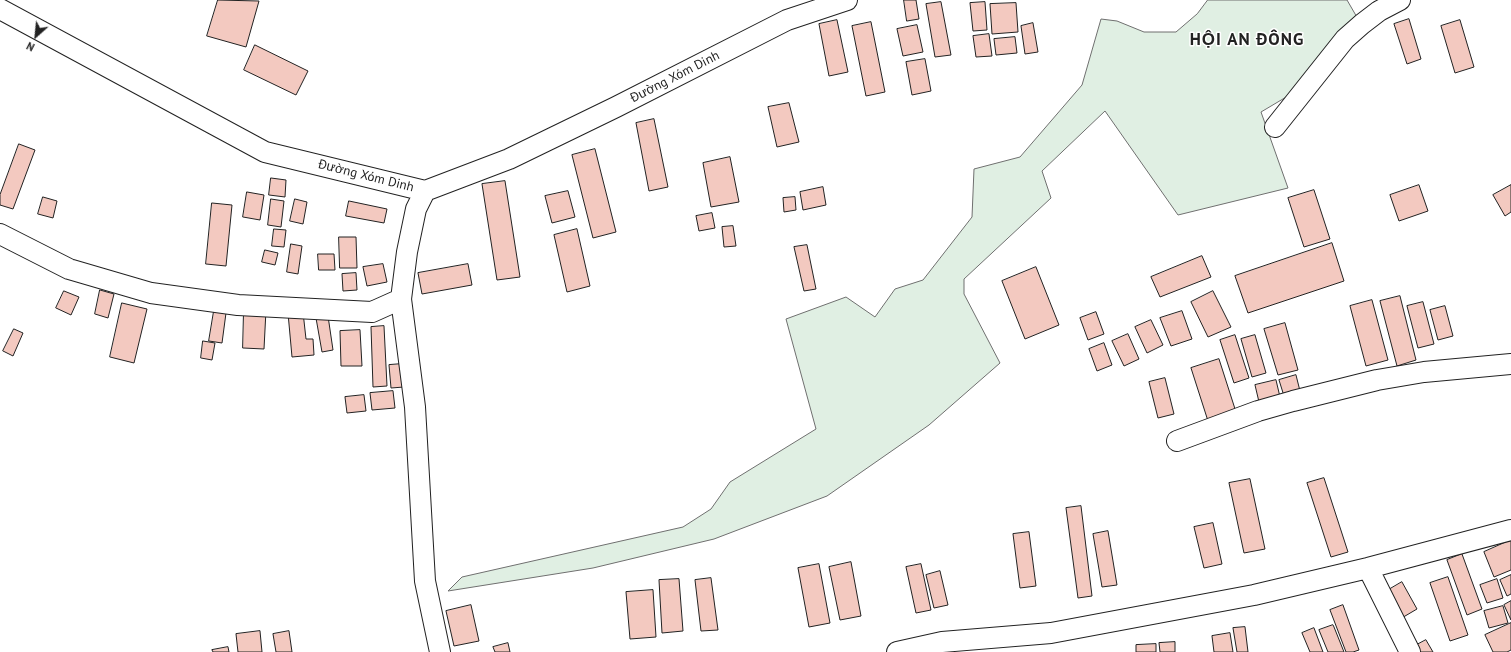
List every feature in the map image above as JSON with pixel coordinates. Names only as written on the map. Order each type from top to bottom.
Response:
[{"type":"street","name":"Đường Xóm Dinh","points":[[0,9],[265,152],[425,191],[509,159],[616,107],[786,20],[847,0]]},
{"type":"street","points":[[1275,127],[1345,39],[1379,11],[1400,0]]},
{"type":"street","points":[[425,191],[416,209],[407,252],[401,300],[415,407],[425,581],[440,652]]},
{"type":"street","points":[[0,234],[69,269],[150,293],[238,305],[372,312],[401,300]]},
{"type":"street","points":[[1177,441],[1258,411],[1377,380],[1424,372],[1511,364]]},
{"type":"street","points":[[897,652],[942,642],[1051,633],[1254,595],[1368,568],[1511,530]]},
{"type":"street","points":[[1368,568],[1410,652]]},
{"type":"green space","points":[[1208,0],[1347,0],[1358,19],[1330,71],[1261,112],[1288,188],[1178,215],[1105,111],[1042,171],[1051,198],[964,279],[964,294],[1000,363],[929,425],[827,496],[714,539],[593,568],[448,591],[462,577],[683,527],[711,509],[730,482],[816,429],[786,319],[846,297],[875,317],[895,289],[923,280],[972,217],[974,169],[1020,157],[1082,85],[1101,19],[1117,21],[1144,32],[1176,32],[1197,14]]},
{"type":"building","points":[[218,0],[259,1],[246,47],[207,36]]},
{"type":"building","points":[[904,0],[916,0],[919,19],[907,21]]},
{"type":"building","points":[[941,2],[951,55],[935,57],[926,4]]},
{"type":"building","points":[[985,2],[987,30],[973,31],[970,3]]},
{"type":"building","points":[[1016,3],[1018,32],[992,34],[990,4]]},
{"type":"building","points":[[1409,19],[1421,59],[1407,64],[1394,24]]},
{"type":"building","points":[[837,20],[848,72],[829,76],[819,24]]},
{"type":"building","points":[[1460,20],[1474,67],[1455,73],[1441,26]]},
{"type":"building","points":[[871,22],[885,92],[866,96],[852,26]]},
{"type":"building","points":[[1033,23],[1038,52],[1025,54],[1021,26]]},
{"type":"building","points":[[917,25],[923,52],[903,56],[897,29]]},
{"type":"building","points":[[989,34],[992,56],[976,57],[973,36]]},
{"type":"building","points":[[1015,37],[1017,53],[996,55],[994,39]]},
{"type":"building","points":[[255,45],[308,71],[296,95],[244,70]]},
{"type":"building","points":[[925,59],[931,91],[912,95],[906,62]]},
{"type":"building","points":[[789,103],[799,142],[777,147],[768,107]]},
{"type":"building","points":[[654,119],[668,187],[649,191],[636,123]]},
{"type":"building","points":[[19,144],[35,150],[13,209],[0,205],[0,195]]},
{"type":"building","points":[[595,149],[616,232],[593,238],[572,155]]},
{"type":"building","points":[[730,157],[739,202],[711,207],[703,163]]},
{"type":"building","points":[[271,178],[286,180],[285,197],[269,195]]},
{"type":"building","points":[[505,181],[520,277],[497,280],[482,184]]},
{"type":"building","points":[[1419,185],[1428,211],[1399,221],[1390,195]]},
{"type":"building","points":[[1511,185],[1511,212],[1505,216],[1493,195]]},
{"type":"building","points":[[823,187],[826,205],[803,210],[800,192]]},
{"type":"building","points":[[1314,190],[1330,239],[1304,247],[1288,198]]},
{"type":"building","points":[[568,191],[575,217],[552,223],[545,196]]},
{"type":"building","points":[[247,192],[264,195],[260,220],[243,217]]},
{"type":"building","points":[[43,197],[57,201],[53,218],[38,214]]},
{"type":"building","points":[[795,197],[796,210],[784,212],[783,198]]},
{"type":"building","points":[[271,199],[284,201],[281,227],[268,225]]},
{"type":"building","points":[[295,199],[307,202],[303,224],[290,221]]},
{"type":"building","points":[[349,201],[387,209],[384,223],[346,216]]},
{"type":"building","points":[[212,203],[232,205],[226,266],[206,264]]},
{"type":"building","points":[[712,213],[715,228],[699,231],[696,216]]},
{"type":"building","points":[[733,226],[736,246],[724,247],[722,227]]},
{"type":"building","points":[[274,229],[286,230],[284,247],[272,246]]},
{"type":"building","points":[[577,229],[590,286],[567,292],[554,235]]},
{"type":"building","points":[[339,237],[356,237],[357,268],[340,268]]},
{"type":"building","points":[[1332,243],[1344,281],[1248,313],[1235,276]]},
{"type":"building","points":[[291,244],[302,246],[298,274],[287,272]]},
{"type":"building","points":[[807,245],[816,289],[804,291],[794,247]]},
{"type":"building","points":[[265,250],[278,253],[275,265],[262,262]]},
{"type":"building","points":[[318,254],[334,254],[335,270],[319,270]]},
{"type":"building","points":[[1202,256],[1211,277],[1160,297],[1151,277]]},
{"type":"building","points":[[383,264],[387,282],[367,286],[363,267]]},
{"type":"building","points":[[468,264],[472,285],[422,294],[418,273]]},
{"type":"building","points":[[1036,267],[1059,325],[1025,339],[1002,281]]},
{"type":"building","points":[[356,273],[357,290],[343,291],[342,274]]},
{"type":"building","points":[[100,290],[114,294],[108,318],[95,314]]},
{"type":"building","points":[[64,291],[79,297],[71,315],[56,308]]},
{"type":"building","points":[[1213,291],[1231,327],[1208,337],[1191,302]]},
{"type":"building","points":[[1400,296],[1416,360],[1397,366],[1380,301]]},
{"type":"building","points":[[1372,300],[1388,360],[1366,366],[1350,306]]},
{"type":"building","points":[[1423,302],[1434,344],[1418,348],[1407,306]]},
{"type":"building","points":[[122,303],[147,309],[134,363],[110,357]]},
{"type":"building","points":[[1445,306],[1453,336],[1438,340],[1430,310]]},
{"type":"building","points":[[244,309],[266,310],[264,349],[243,348]]},
{"type":"building","points":[[214,311],[226,313],[222,343],[209,341]]},
{"type":"building","points":[[1182,311],[1192,339],[1171,346],[1160,318]]},
{"type":"building","points":[[303,312],[306,339],[313,339],[314,355],[292,357],[288,313]]},
{"type":"building","points":[[1096,312],[1104,334],[1088,340],[1080,318]]},
{"type":"building","points":[[328,316],[333,350],[322,352],[316,318]]},
{"type":"building","points":[[1151,320],[1163,345],[1147,353],[1135,327]]},
{"type":"building","points":[[1285,323],[1298,370],[1278,375],[1264,329]]},
{"type":"building","points":[[384,326],[387,386],[373,387],[371,327]]},
{"type":"building","points":[[14,329],[23,333],[13,356],[3,351]]},
{"type":"building","points":[[360,330],[362,366],[341,366],[340,331]]},
{"type":"building","points":[[1128,334],[1139,359],[1124,366],[1112,341]]},
{"type":"building","points":[[1235,335],[1249,378],[1234,383],[1220,340]]},
{"type":"building","points":[[1255,335],[1266,373],[1252,377],[1241,339]]},
{"type":"building","points":[[203,341],[215,343],[212,360],[201,358]]},
{"type":"building","points":[[1104,343],[1112,365],[1097,371],[1089,349]]},
{"type":"building","points":[[1219,359],[1236,412],[1208,421],[1191,368]]},
{"type":"building","points":[[402,364],[404,387],[391,388],[389,365]]},
{"type":"building","points":[[1296,375],[1300,391],[1284,396],[1279,380]]},
{"type":"building","points":[[1165,378],[1174,414],[1158,418],[1149,382]]},
{"type":"building","points":[[1276,380],[1280,397],[1259,402],[1255,385]]},
{"type":"building","points":[[393,391],[395,408],[372,410],[370,393]]},
{"type":"building","points":[[364,395],[366,411],[347,413],[345,397]]},
{"type":"building","points":[[1324,478],[1348,552],[1331,557],[1307,483]]},
{"type":"building","points":[[1250,479],[1265,549],[1244,553],[1229,483]]},
{"type":"building","points":[[1081,506],[1092,596],[1078,598],[1066,508]]},
{"type":"building","points":[[1213,523],[1222,564],[1204,568],[1194,527]]},
{"type":"building","points":[[1108,531],[1117,585],[1102,587],[1093,534]]},
{"type":"building","points":[[1029,532],[1036,586],[1020,588],[1013,534]]},
{"type":"building","points":[[1511,540],[1511,570],[1494,577],[1484,552]]},
{"type":"building","points":[[1462,554],[1482,609],[1467,615],[1447,560]]},
{"type":"building","points":[[851,562],[861,616],[840,620],[829,567]]},
{"type":"building","points":[[819,564],[830,623],[809,627],[798,568]]},
{"type":"building","points":[[921,564],[931,610],[916,613],[906,567]]},
{"type":"building","points":[[940,571],[948,605],[934,608],[926,575]]},
{"type":"building","points":[[1511,575],[1511,594],[1507,596],[1500,580]]},
{"type":"building","points":[[1448,577],[1468,635],[1450,641],[1430,583]]},
{"type":"building","points":[[711,578],[718,630],[701,631],[695,580]]},
{"type":"building","points":[[679,579],[683,631],[662,633],[659,580]]},
{"type":"building","points":[[1497,579],[1503,598],[1487,603],[1480,585]]},
{"type":"building","points":[[1402,582],[1417,609],[1400,619],[1385,592]]},
{"type":"building","points":[[653,590],[656,637],[630,639],[626,592]]},
{"type":"building","points":[[1511,601],[1511,620],[1504,605]]},
{"type":"building","points":[[471,605],[479,641],[454,646],[446,611]]},
{"type":"building","points":[[1343,605],[1359,650],[1353,652],[1346,652],[1330,610]]},
{"type":"building","points":[[1503,606],[1508,623],[1489,628],[1484,611]]},
{"type":"building","points":[[1511,623],[1511,650],[1507,652],[1493,652],[1485,635]]},
{"type":"building","points":[[1333,625],[1344,652],[1328,652],[1319,630]]},
{"type":"building","points":[[1245,627],[1248,652],[1237,652],[1233,628]]},
{"type":"building","points":[[1314,628],[1323,652],[1310,652],[1302,633]]},
{"type":"building","points":[[260,631],[262,652],[238,652],[236,634]]},
{"type":"building","points":[[289,631],[292,652],[276,652],[273,634]]},
{"type":"building","points":[[1230,633],[1233,652],[1214,652],[1212,636]]},
{"type":"building","points":[[1426,640],[1433,652],[1413,652],[1411,648]]},
{"type":"building","points":[[1175,642],[1175,652],[1160,652],[1159,643]]},
{"type":"building","points":[[508,643],[510,652],[495,652],[493,647]]},
{"type":"building","points":[[1156,644],[1156,652],[1136,652],[1136,645]]},
{"type":"building","points":[[228,647],[229,652],[213,652],[212,650]]},
{"type":"district","name":"HỘI AN ĐÔNG","points":[[1247,40]]}]
